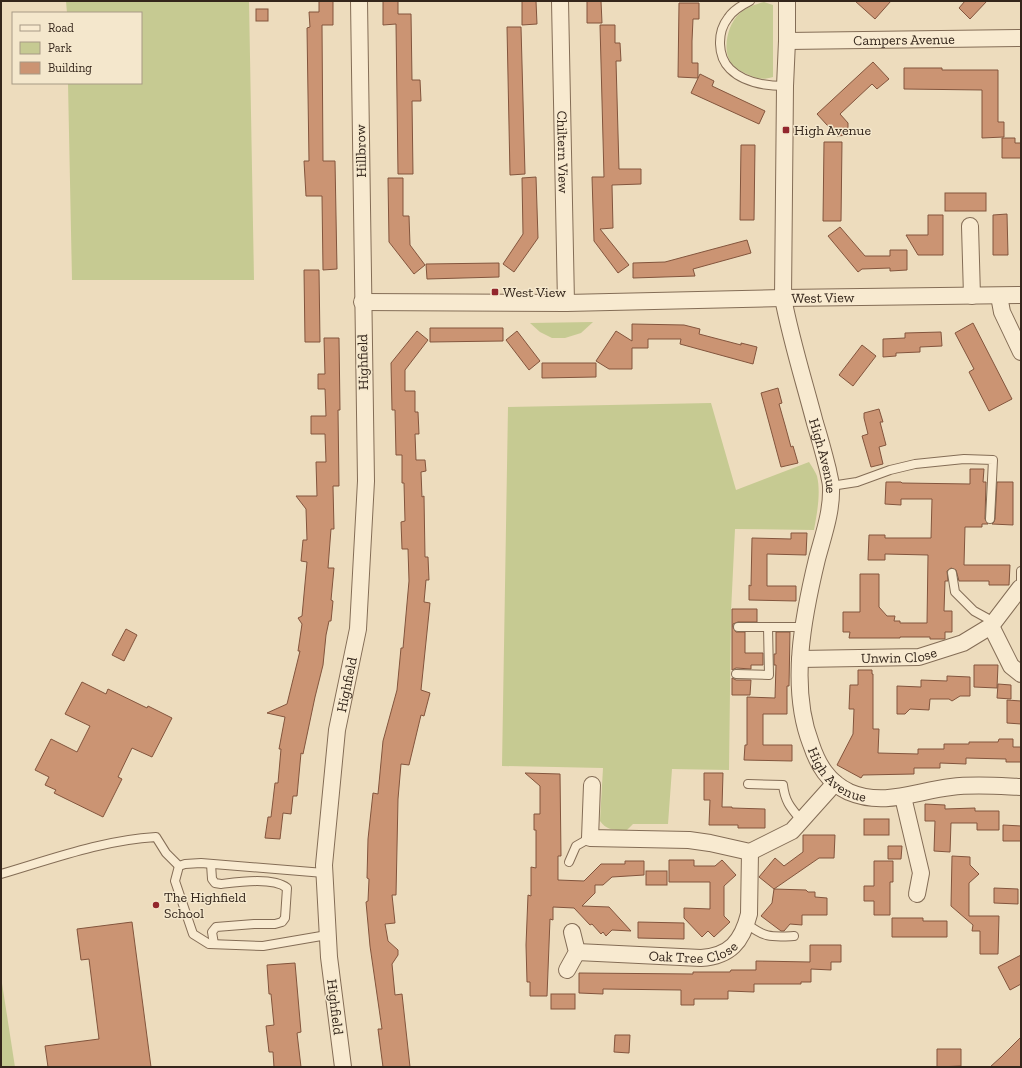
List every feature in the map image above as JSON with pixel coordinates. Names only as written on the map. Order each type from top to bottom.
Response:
[{"type":"street","name":"Hillbrow","points":[[359,1],[362,302]]},
{"type":"street","name":"Chiltern View","points":[[560,1],[566,303]]},
{"type":"street","name":"High Avenue","points":[[787,1],[788,41],[785,86],[783,298],[789,331],[824,452],[831,486],[827,520],[817,560],[804,627],[800,659],[800,703],[808,739],[815,756],[825,773],[835,783],[847,791],[860,796],[875,799],[903,797],[928,790],[968,785],[1021,787]]},
{"type":"street","name":"Campers Avenue","points":[[788,41],[1021,38]]},
{"type":"street","points":[[970,226],[972,296]]},
{"type":"street","name":"West View","points":[[362,302],[566,303],[1021,295]]},
{"type":"street","points":[[999,296],[1002,312],[1021,352]]},
{"type":"street","name":"Highfield","points":[[343,1067],[329,957],[324,872],[337,730],[358,629],[366,481],[362,302]]},
{"type":"street","name":"Unwin Close","points":[[800,659],[919,657],[963,642],[993,624],[1021,588]]},
{"type":"street","points":[[993,624],[1011,666],[1021,674]]},
{"type":"street","points":[[592,785],[590,838],[689,840],[750,852],[792,830],[835,783]]},
{"type":"street","points":[[903,797],[921,873],[917,894]]},
{"type":"street","name":"Oak Tree Close","points":[[577,952],[688,958],[712,957],[722,954],[731,948],[741,937],[747,924],[749,908],[750,852]]},
{"type":"street","points":[[567,970],[577,952],[572,932]]},
{"type":"lane","points":[[750,1],[736,9],[727,18],[719,46],[722,59],[730,70],[748,81],[767,86],[785,86]]},
{"type":"lane","points":[[831,486],[857,482],[890,470],[915,464],[964,459],[993,460],[990,519]]},
{"type":"lane","points":[[1021,571],[1021,588]]},
{"type":"lane","points":[[952,574],[955,592],[974,611],[993,624]]},
{"type":"lane","points":[[738,627],[804,627]]},
{"type":"lane","points":[[736,674],[769,674],[768,627]]},
{"type":"lane","points":[[748,784],[782,785],[784,796],[788,804],[801,820]]},
{"type":"lane","points":[[1,874],[103,844],[138,838],[156,837],[166,854],[179,866]]},
{"type":"lane","points":[[569,862],[576,846],[590,838]]},
{"type":"lane","points":[[179,866],[201,863],[324,872]]},
{"type":"lane","points":[[211,864],[212,879],[215,884],[253,881],[282,884],[287,888],[285,918],[282,922],[275,924],[216,927],[212,932],[214,944]]},
{"type":"lane","points":[[179,866],[174,881],[193,934],[209,944],[264,946],[328,935]]},
{"type":"lane","points":[[747,924],[757,932],[770,937],[794,936]]},
{"type":"green space","points":[[66,1],[249,1],[254,280],[72,280],[68,84],[142,84],[142,12],[67,12]]},
{"type":"green space","points":[[764,2],[773,5],[773,77],[763,79],[740,71],[735,67],[729,60],[726,46],[731,25],[739,14],[754,5]]},
{"type":"green space","points":[[593,322],[581,333],[565,338],[552,338],[540,332],[530,323]]},
{"type":"green space","points":[[711,403],[736,490],[809,462],[817,476],[819,489],[814,530],[735,529],[731,612],[729,770],[672,769],[668,824],[633,824],[627,830],[612,829],[606,827],[600,821],[603,768],[502,766],[508,407]]},
{"type":"green space","points":[[1,977],[15,1067],[1,1067]]},
{"type":"building","points":[[319,1],[333,1],[333,25],[322,25],[323,161],[335,161],[337,269],[323,270],[322,196],[306,196],[304,161],[309,161],[307,28],[310,27],[309,12],[319,12]]},
{"type":"building","points":[[383,1],[398,1],[398,14],[411,14],[412,80],[420,80],[421,101],[412,101],[413,174],[398,174],[396,24],[383,25]]},
{"type":"building","points":[[522,1],[536,1],[537,24],[522,25]]},
{"type":"building","points":[[587,1],[601,1],[602,23],[587,23]]},
{"type":"building","points":[[855,1],[891,1],[875,19]]},
{"type":"building","points":[[965,1],[987,1],[970,19],[959,8]]},
{"type":"building","points":[[679,3],[699,3],[699,19],[693,19],[692,41],[692,63],[698,63],[698,78],[678,77]]},
{"type":"building","points":[[256,9],[268,9],[268,21],[256,21]]},
{"type":"building","points":[[600,25],[615,25],[615,43],[620,43],[621,61],[616,61],[619,169],[641,169],[641,184],[612,185],[613,228],[600,229],[629,265],[618,273],[594,241],[592,177],[604,177]]},
{"type":"building","points":[[507,27],[521,27],[525,174],[510,175]]},
{"type":"building","points":[[873,62],[889,79],[877,89],[872,84],[840,114],[848,123],[848,135],[837,136],[817,114]]},
{"type":"building","points":[[904,68],[998,70],[998,122],[1004,122],[1004,137],[982,138],[982,90],[904,89]]},
{"type":"building","points":[[700,74],[714,81],[712,86],[765,111],[759,124],[691,93]]},
{"type":"building","points":[[1002,138],[1015,138],[1015,143],[1021,143],[1021,158],[1002,158]]},
{"type":"building","points":[[824,142],[842,142],[841,221],[823,221]]},
{"type":"building","points":[[741,145],[755,145],[754,220],[740,220]]},
{"type":"building","points":[[536,177],[538,238],[514,272],[503,264],[523,234],[522,178]]},
{"type":"building","points":[[388,178],[403,178],[403,216],[409,216],[410,245],[425,265],[414,274],[389,242]]},
{"type":"building","points":[[945,193],[986,193],[986,211],[945,211]]},
{"type":"building","points":[[1007,214],[1008,255],[993,255],[993,215]]},
{"type":"building","points":[[928,215],[943,215],[943,255],[918,255],[906,235],[928,235]]},
{"type":"building","points":[[840,227],[865,256],[890,256],[890,250],[907,250],[907,270],[890,271],[890,268],[862,269],[858,272],[828,236]]},
{"type":"building","points":[[747,240],[751,253],[693,269],[695,276],[633,278],[633,263],[665,262]]},
{"type":"building","points":[[499,263],[499,277],[427,279],[426,264]]},
{"type":"building","points":[[304,270],[319,270],[320,342],[305,342]]},
{"type":"building","points":[[973,323],[1012,399],[989,411],[969,372],[974,369],[955,333]]},
{"type":"building","points":[[632,324],[684,325],[700,329],[699,334],[741,345],[741,343],[757,347],[753,364],[680,344],[681,339],[648,339],[648,348],[632,348],[632,369],[609,369],[596,361],[616,331],[632,341]]},
{"type":"building","points":[[430,328],[503,328],[503,341],[430,342]]},
{"type":"building","points":[[417,331],[428,340],[405,370],[405,391],[415,391],[415,412],[418,412],[419,434],[415,434],[416,460],[425,460],[426,471],[421,472],[422,497],[424,496],[425,557],[428,557],[429,580],[426,580],[424,602],[430,603],[421,690],[430,693],[424,716],[421,715],[409,765],[401,764],[398,799],[396,895],[392,895],[395,923],[385,924],[388,941],[398,950],[398,955],[392,964],[395,995],[402,994],[410,1067],[383,1067],[378,1029],[382,1029],[370,946],[366,902],[368,901],[369,879],[367,878],[368,839],[373,793],[378,794],[383,741],[397,690],[401,648],[403,648],[409,581],[408,549],[402,549],[401,522],[405,521],[404,483],[402,483],[402,455],[396,455],[395,410],[392,410],[391,363]]},
{"type":"building","points":[[517,331],[540,361],[529,370],[506,340]]},
{"type":"building","points":[[941,332],[942,346],[920,347],[920,352],[896,353],[896,356],[883,357],[883,339],[905,338],[905,333]]},
{"type":"building","points":[[324,338],[339,338],[339,486],[333,486],[334,529],[331,529],[328,568],[334,568],[331,621],[329,621],[326,635],[323,665],[303,754],[301,753],[297,796],[293,796],[291,814],[283,813],[280,839],[265,838],[268,817],[271,817],[275,783],[278,783],[281,749],[279,749],[285,717],[267,713],[287,704],[300,651],[298,651],[302,624],[298,618],[302,616],[307,562],[301,561],[303,540],[307,540],[306,509],[296,496],[317,496],[316,462],[326,462],[325,434],[311,434],[311,416],[326,416],[325,389],[318,389],[318,374],[325,374]]},
{"type":"building","points":[[862,345],[876,356],[853,386],[839,375]]},
{"type":"building","points":[[542,363],[596,363],[596,377],[542,378]]},
{"type":"building","points":[[778,388],[782,403],[779,404],[791,447],[793,446],[798,463],[781,467],[761,393]]},
{"type":"building","points":[[879,409],[883,422],[880,422],[886,445],[879,447],[883,464],[871,467],[862,436],[868,434],[864,413]]},
{"type":"building","points":[[970,469],[984,469],[983,482],[986,482],[985,519],[988,524],[982,524],[982,527],[965,527],[964,565],[1010,565],[1009,585],[989,585],[989,581],[959,581],[956,570],[951,568],[947,571],[948,581],[945,581],[944,611],[952,611],[952,632],[945,632],[945,639],[930,639],[930,637],[849,638],[850,632],[843,632],[843,612],[860,612],[860,574],[879,574],[879,607],[887,616],[895,616],[894,621],[900,621],[900,623],[927,623],[928,555],[885,554],[885,560],[868,560],[869,535],[885,535],[885,538],[931,538],[932,499],[901,499],[901,505],[885,504],[886,482],[970,484]]},
{"type":"building","points":[[997,482],[1013,482],[1013,525],[992,524],[995,519]]},
{"type":"building","points":[[791,533],[807,533],[806,555],[767,554],[767,586],[796,586],[796,601],[749,600],[749,585],[751,586],[752,538],[791,539]]},
{"type":"building","points":[[732,609],[757,609],[757,622],[738,622],[733,624],[733,627],[736,632],[745,632],[745,653],[763,653],[763,665],[751,665],[751,669],[736,668],[732,670]]},
{"type":"building","points":[[126,629],[137,635],[124,661],[112,655]]},
{"type":"building","points":[[776,632],[790,632],[787,714],[763,714],[763,745],[792,745],[792,761],[744,760],[745,745],[747,745],[747,697],[775,698],[776,665],[774,665],[774,654],[776,654]]},
{"type":"building","points":[[974,665],[998,665],[997,688],[974,687]]},
{"type":"building","points":[[858,670],[872,670],[873,674],[873,729],[879,729],[878,753],[918,754],[918,749],[944,749],[944,744],[998,742],[999,739],[1013,739],[1013,747],[1021,747],[1021,762],[1006,762],[1006,759],[966,758],[966,764],[940,763],[940,768],[914,768],[914,774],[863,775],[861,778],[837,765],[853,734],[854,709],[849,709],[850,685],[858,685]]},
{"type":"building","points":[[947,676],[970,677],[970,696],[960,696],[952,701],[949,699],[930,699],[929,710],[910,709],[905,714],[897,714],[897,686],[921,687],[921,680],[947,681]]},
{"type":"building","points":[[732,678],[736,680],[751,680],[750,695],[732,695]]},
{"type":"building","points":[[82,682],[106,694],[108,689],[147,708],[148,706],[172,718],[152,757],[132,748],[118,777],[122,779],[103,817],[54,793],[56,790],[45,785],[49,777],[35,770],[51,739],[77,752],[90,726],[65,714]]},
{"type":"building","points":[[998,684],[1011,685],[1011,699],[997,698]]},
{"type":"building","points":[[1007,700],[1021,701],[1021,724],[1007,723]]},
{"type":"building","points":[[525,773],[560,774],[561,856],[558,856],[558,880],[584,881],[601,864],[625,864],[625,861],[644,861],[644,875],[612,877],[603,885],[595,885],[595,893],[582,906],[609,907],[631,931],[612,930],[606,936],[603,932],[601,934],[592,924],[590,925],[574,908],[553,907],[553,920],[550,919],[547,996],[530,996],[530,982],[527,982],[526,945],[528,895],[531,896],[531,867],[536,868],[536,830],[534,830],[534,814],[540,814],[540,786]]},
{"type":"building","points":[[704,773],[723,773],[722,807],[765,809],[765,828],[738,828],[738,825],[709,825],[710,800],[704,800]]},
{"type":"building","points":[[925,804],[945,805],[945,809],[975,808],[975,811],[999,811],[999,830],[977,830],[977,823],[951,823],[950,852],[934,851],[935,821],[925,821]]},
{"type":"building","points":[[864,819],[889,819],[889,835],[864,835]]},
{"type":"building","points":[[1003,825],[1021,826],[1021,841],[1003,841]]},
{"type":"building","points":[[803,835],[835,835],[834,858],[819,858],[774,889],[759,877],[775,858],[784,866],[803,852]]},
{"type":"building","points":[[888,846],[902,846],[901,859],[888,859]]},
{"type":"building","points":[[952,856],[970,857],[970,865],[979,874],[969,883],[969,916],[999,916],[998,954],[980,954],[980,931],[972,931],[973,925],[951,906]]},
{"type":"building","points":[[669,860],[694,860],[694,866],[715,866],[722,860],[736,875],[724,886],[724,916],[730,922],[714,937],[708,931],[702,937],[684,918],[684,908],[710,909],[710,882],[669,882]]},
{"type":"building","points":[[874,861],[893,861],[893,882],[890,882],[890,915],[874,915],[874,901],[864,901],[864,886],[874,886]]},
{"type":"building","points":[[646,871],[667,871],[667,885],[646,885]]},
{"type":"building","points":[[994,888],[1018,889],[1018,904],[994,903]]},
{"type":"building","points":[[774,889],[806,890],[808,892],[815,892],[815,897],[827,898],[827,915],[802,915],[802,925],[790,924],[784,931],[781,931],[761,916],[772,903]]},
{"type":"building","points":[[892,918],[923,918],[923,921],[947,921],[947,937],[892,937]]},
{"type":"building","points":[[132,922],[151,1067],[48,1067],[45,1046],[99,1039],[89,959],[81,960],[77,929]]},
{"type":"building","points":[[638,922],[684,923],[684,939],[638,938]]},
{"type":"building","points":[[810,945],[841,945],[841,962],[831,962],[831,970],[811,969],[811,982],[801,982],[801,984],[754,984],[754,992],[728,991],[728,999],[694,999],[694,1005],[681,1005],[681,990],[603,989],[603,994],[579,993],[579,973],[693,974],[693,972],[756,970],[756,961],[810,962]]},
{"type":"building","points":[[1021,955],[1021,984],[1010,990],[998,967]]},
{"type":"building","points":[[295,963],[301,1032],[297,1033],[301,1067],[274,1067],[273,1052],[269,1052],[266,1026],[274,1025],[271,994],[269,994],[267,965]]},
{"type":"building","points":[[551,994],[575,994],[575,1009],[551,1009]]},
{"type":"building","points":[[615,1035],[630,1035],[629,1053],[614,1052]]},
{"type":"building","points":[[1021,1037],[1021,1067],[990,1067],[1001,1057]]},
{"type":"building","points":[[937,1049],[961,1049],[961,1066],[937,1067]]},
{"type":"place","name":"High Avenue","points":[[786,130]]},
{"type":"place","name":"West View","points":[[495,292]]},
{"type":"place","name":"The Highfield School","points":[[156,905]]}]
